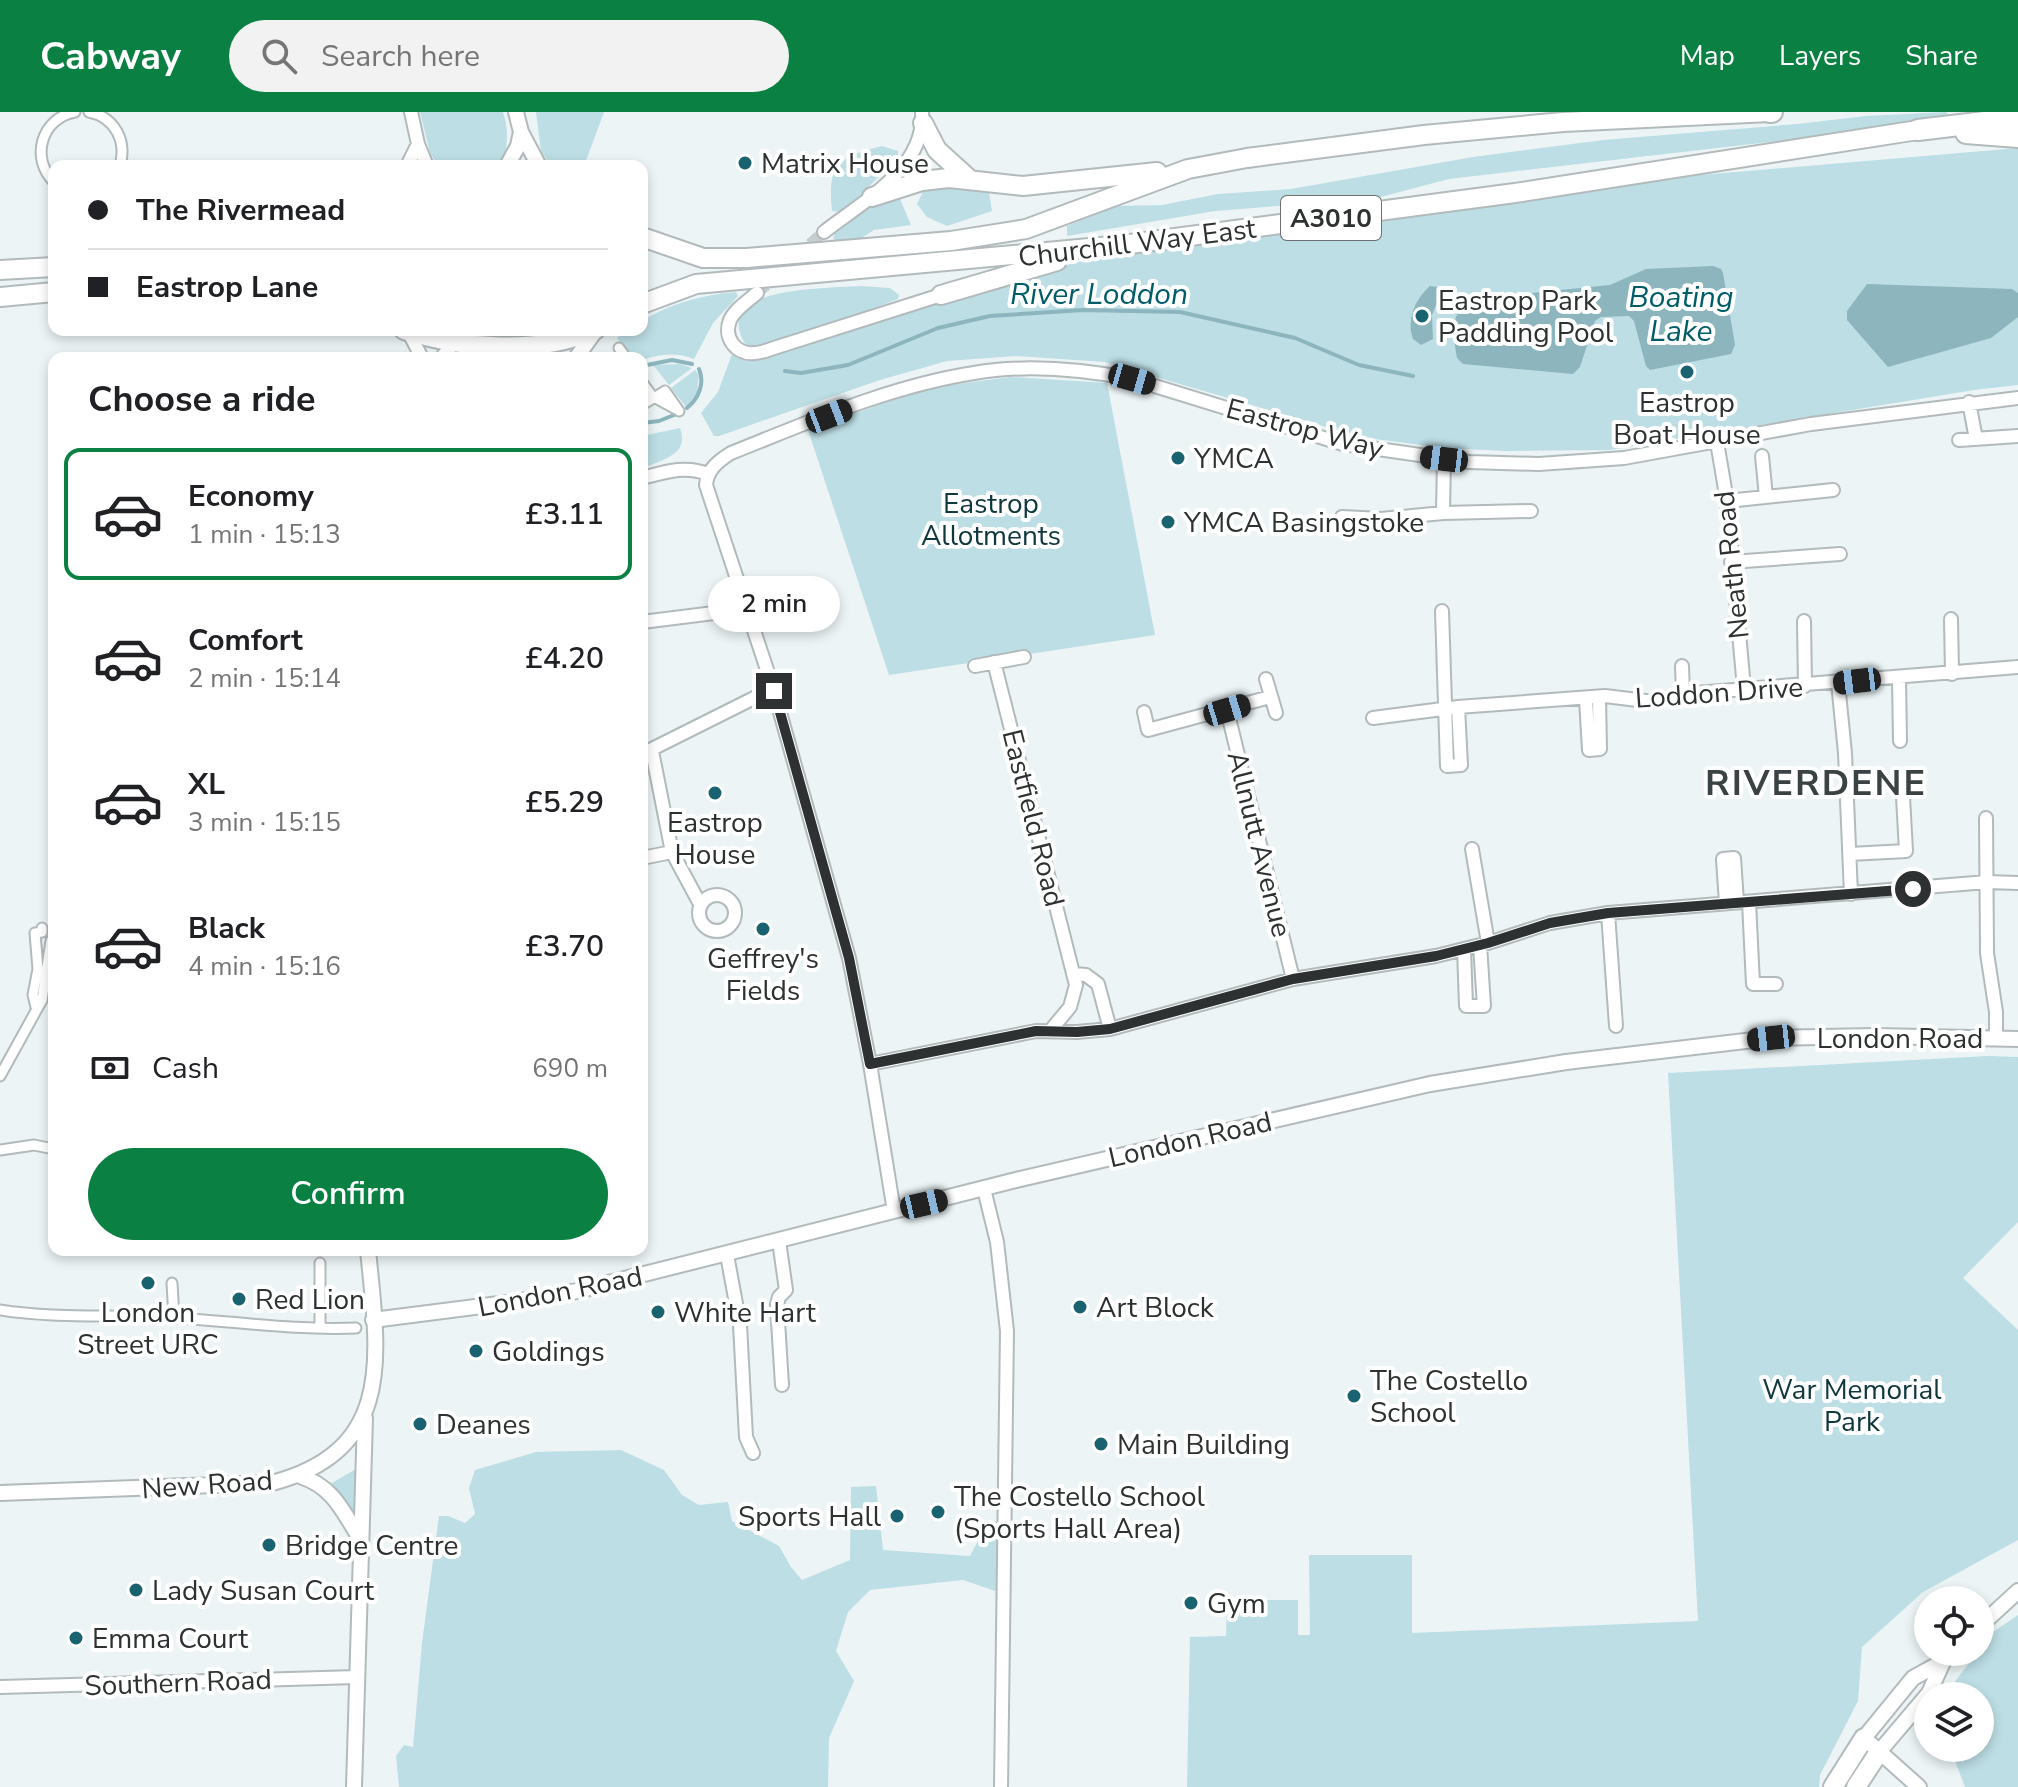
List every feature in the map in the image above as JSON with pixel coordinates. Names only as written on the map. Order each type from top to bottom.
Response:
[{"type":"highway","points":[[1918,130],[2018,118]]},
{"type":"highway","points":[[1918,130],[2018,137]]},
{"type":"main road","name":"Churchill Way East","points":[[648,239],[703,258],[747,258],[951,241],[1026,229],[1188,169],[1247,158],[1424,135],[1578,121],[1771,112]]},
{"type":"main road","points":[[922,118],[937,150],[969,179]]},
{"type":"main road","name":"Churchill Way East","points":[[648,302],[696,284],[1122,245],[1515,193],[1918,130]]},
{"type":"main road","points":[[872,197],[922,181],[969,179],[1023,186],[1188,169]]},
{"type":"main road","points":[[941,295],[1051,262],[1122,245]]},
{"type":"main road","points":[[0,270],[48,267]]},
{"type":"main road","points":[[0,297],[48,293]]},
{"type":"main road","points":[[428,336],[535,352],[579,336]]},
{"type":"main road","points":[[1833,1787],[1864,1738]]},
{"type":"main road","points":[[1856,1787],[1879,1752]]},
{"type":"street","points":[[48,174],[40,155],[47,129],[56,120],[75,112]]},
{"type":"street","points":[[89,112],[107,119],[116,130],[122,142],[120,160]]},
{"type":"street","points":[[411,112],[425,160]]},
{"type":"street","points":[[518,113],[521,132],[536,160]]},
{"type":"street","points":[[824,232],[872,197],[911,157],[918,145],[922,118]]},
{"type":"street","points":[[510,160],[521,132]]},
{"type":"street","points":[[410,160],[418,144]]},
{"type":"street","points":[[757,293],[731,318],[727,332],[731,343],[740,351],[755,353],[774,348],[941,295]]},
{"type":"street","points":[[446,352],[455,342]]},
{"type":"street","points":[[619,348],[622,352]]},
{"type":"street","name":"Eastrop Way","points":[[708,474],[731,453],[895,391],[977,372],[1042,369],[1098,372],[1132,379],[1343,444],[1444,459],[1539,464],[1577,463],[1811,424],[2018,398]]},
{"type":"street","points":[[1969,402],[1976,439]]},
{"type":"street","points":[[1959,440],[2018,436]]},
{"type":"street","name":"Neath Road","points":[[1717,442],[1727,501],[1744,688]]},
{"type":"street","points":[[1762,456],[1766,497]]},
{"type":"street","points":[[1443,513],[1444,459]]},
{"type":"street","points":[[648,477],[679,469],[708,474],[706,485],[774,691],[846,944],[894,1211]]},
{"type":"street","points":[[1727,501],[1833,490]]},
{"type":"street","points":[[1342,517],[1381,519],[1443,513],[1531,511]]},
{"type":"street","points":[[1731,562],[1840,554]]},
{"type":"street","points":[[648,621],[746,609]]},
{"type":"street","points":[[1442,611],[1451,708]]},
{"type":"street","points":[[1951,619],[1952,674]]},
{"type":"street","points":[[1804,621],[1805,686]]},
{"type":"street","points":[[975,666],[1024,657]]},
{"type":"street","name":"Eastfield Road","points":[[994,662],[1074,974],[1073,1001],[1064,1017],[1050,1031]]},
{"type":"street","points":[[1682,666],[1683,694]]},
{"type":"street","name":"Loddon Drive","points":[[1373,718],[1451,708],[1605,696],[1654,702],[1683,694],[1744,688],[1805,686],[2018,667]]},
{"type":"street","points":[[1899,678],[1900,741]]},
{"type":"street","name":"Allnutt Avenue","points":[[1266,679],[1276,713]]},
{"type":"street","points":[[1838,683],[1845,753],[1851,894]]},
{"type":"street","points":[[648,751],[760,695],[774,691]]},
{"type":"street","points":[[1144,712],[1148,730],[1270,697]]},
{"type":"street","name":"Allnutt Avenue","points":[[1227,710],[1293,979]]},
{"type":"street","points":[[648,756],[672,852],[700,904]]},
{"type":"street","points":[[1850,854],[1906,851],[1903,797]]},
{"type":"street","points":[[1986,818],[1987,953],[1996,1012],[1996,1039]]},
{"type":"street","points":[[1464,949],[1466,1006],[1484,1006],[1484,944],[1472,849]]},
{"type":"street","points":[[648,857],[672,852]]},
{"type":"street","points":[[870,1064],[1036,1031],[1110,1029],[1293,979],[1464,949],[1550,923],[1608,913],[1987,882],[2018,883]]},
{"type":"street","points":[[1737,903],[1753,984],[1776,984]]},
{"type":"street","points":[[1608,913],[1616,1026]]},
{"type":"street","points":[[36,1007],[33,995],[38,969],[35,933],[42,932],[42,928]]},
{"type":"street","points":[[0,1076],[42,1000],[48,968]]},
{"type":"street","points":[[1074,974],[1086,975],[1098,984],[1110,1029]]},
{"type":"street","name":"London Road","points":[[373,1320],[577,1291],[984,1189],[1430,1084],[1566,1062],[1771,1038],[1876,1036],[2018,1039]]},
{"type":"street","points":[[0,1150],[34,1145],[48,1148]]},
{"type":"street","points":[[984,1189],[1000,1264],[1007,1331],[1001,1787]]},
{"type":"street","points":[[779,1241],[786,1290],[779,1297],[777,1305],[782,1385]]},
{"type":"street","points":[[727,1255],[740,1325],[746,1437],[753,1453]]},
{"type":"street","name":"New Road","points":[[0,1493],[259,1484],[300,1476],[345,1446],[369,1403],[374,1370],[368,1256]]},
{"type":"street","points":[[320,1263],[320,1328]]},
{"type":"street","points":[[172,1283],[174,1318]]},
{"type":"street","points":[[0,1310],[356,1328]]},
{"type":"street","points":[[354,1787],[364,1414]]},
{"type":"street","points":[[300,1476],[314,1480],[329,1491],[362,1542]]},
{"type":"street","points":[[1994,1613],[2018,1591]]},
{"type":"street","points":[[1919,1787],[1864,1738],[1913,1678],[1933,1666]]},
{"type":"street","points":[[1879,1752],[1929,1693],[1943,1666]]},
{"type":"street","name":"Southern Road","points":[[0,1687],[357,1677]]},
{"type":"green space","points":[[420,112],[503,112],[507,138],[503,160],[434,160]]},
{"type":"green space","points":[[536,112],[604,112],[586,160],[547,160],[541,151]]},
{"type":"green space","points":[[1946,112],[1951,117],[1778,141],[1449,179],[1377,198],[1215,211],[1067,236],[1067,226],[1116,206],[1162,205],[1218,194],[1291,189],[1473,157],[1603,140],[1866,116]]},
{"type":"green space","points":[[882,146],[898,151],[898,158],[843,212],[832,211],[832,183],[839,165],[855,154]]},
{"type":"green space","points":[[2018,148],[2018,385],[1609,450],[1443,448],[1360,437],[1105,362],[1016,356],[947,361],[880,380],[719,436],[714,436],[701,413],[718,392],[732,354],[745,357],[1077,262],[1653,179]]},
{"type":"green space","points":[[942,179],[989,192],[992,211],[947,226],[927,217],[917,204],[926,186]]},
{"type":"green space","points":[[881,195],[900,199],[911,225],[874,230],[860,239],[838,243],[833,238],[839,224],[860,215]]},
{"type":"green space","points":[[861,286],[890,288],[899,295],[898,299],[805,336],[748,348],[739,327],[742,312],[755,301],[798,290]]},
{"type":"green space","points":[[736,292],[738,296],[713,323],[694,359],[675,355],[648,358],[648,352],[628,352],[617,338],[648,336],[648,318],[699,298]]},
{"type":"green space","points":[[680,364],[692,368],[669,385],[653,365]]},
{"type":"green space","points":[[695,370],[699,375],[697,393],[686,407],[671,388]]},
{"type":"green space","name":"Eastrop Allotments","points":[[1010,377],[1107,383],[1155,635],[889,675],[808,430],[927,388]]},
{"type":"green space","points":[[680,428],[681,445],[672,455],[648,466],[648,435]]},
{"type":"green space","name":"War Memorial Park","points":[[2018,1057],[2018,1222],[1963,1278],[2018,1330],[2018,1540],[1934,1586],[1914,1586],[1914,1600],[1862,1647],[1858,1701],[1820,1775],[1819,1787],[1187,1787],[1190,1637],[1226,1636],[1227,1600],[1298,1600],[1298,1635],[1310,1635],[1309,1555],[1412,1555],[1412,1633],[1698,1621],[1668,1073]]},
{"type":"green space","points":[[621,1450],[664,1470],[682,1495],[699,1505],[728,1502],[732,1521],[779,1546],[802,1580],[850,1560],[851,1487],[876,1486],[883,1550],[970,1556],[989,1520],[1006,1524],[1004,1594],[963,1580],[870,1590],[848,1612],[836,1651],[854,1681],[829,1738],[828,1787],[399,1787],[396,1756],[404,1745],[413,1747],[422,1643],[439,1516],[465,1523],[475,1514],[469,1488],[475,1470],[536,1452]]},
{"type":"green space","points":[[356,1469],[356,1522],[332,1483]]},
{"type":"green space","points":[[2018,1615],[2018,1787],[1965,1787],[1955,1762],[1994,1762],[1994,1682],[1955,1682],[1967,1666],[1994,1666],[1994,1631]]},
{"type":"water","name":"Boating Lake","points":[[1713,266],[1723,273],[1735,345],[1731,354],[1650,370],[1646,366],[1634,321],[1629,316],[1601,317],[1595,321],[1580,367],[1573,374],[1463,364],[1457,358],[1456,317],[1473,299],[1610,285],[1646,269]]},
{"type":"water","points":[[1867,284],[2012,289],[2018,293],[2018,317],[1991,338],[1888,367],[1847,320],[1847,311]]},
{"type":"water","name":"Eastrop Park Paddling Pool","points":[[1430,286],[1438,287],[1440,295],[1432,315],[1433,339],[1421,345],[1413,339],[1411,317],[1416,303]]},
{"type":"waterway","name":"River Loddon","points":[[785,371],[801,373],[848,365],[938,328],[990,316],[1083,310],[1180,312],[1295,338],[1359,365],[1413,376]]},
{"type":"waterway","points":[[648,365],[672,360],[692,364]]},
{"type":"waterway","points":[[687,408],[700,390],[699,369]]},
{"type":"waterway","points":[[648,422],[674,415]]},
{"type":"tunnel","points":[[757,293],[824,232]]},
{"type":"place","name":"Matrix House","points":[[745,163]]},
{"type":"place","name":"Eastrop Park Paddling Pool","points":[[1422,316]]},
{"type":"place","name":"Eastrop Boat House","points":[[1687,372]]},
{"type":"place","name":"YMCA","points":[[1178,458]]},
{"type":"place","name":"YMCA Basingstoke","points":[[1168,522]]},
{"type":"place","name":"Eastrop House","points":[[715,793]]},
{"type":"place","name":"Geffrey's Fields","points":[[763,929]]},
{"type":"place","name":"London Street URC","points":[[148,1283]]},
{"type":"place","name":"Red Lion","points":[[239,1299]]},
{"type":"place","name":"Art Block","points":[[1080,1307]]},
{"type":"place","name":"White Hart","points":[[658,1312]]},
{"type":"place","name":"Goldings","points":[[476,1351]]},
{"type":"place","name":"The Costello School","points":[[1354,1396]]},
{"type":"place","name":"Deanes","points":[[420,1424]]},
{"type":"place","name":"Main Building","points":[[1101,1444]]},
{"type":"place","name":"The Costello School (Sports Hall Area)","points":[[938,1512]]},
{"type":"place","name":"Sports Hall","points":[[897,1516]]},
{"type":"place","name":"Bridge Centre","points":[[269,1545]]},
{"type":"place","name":"Lady Susan Court","points":[[136,1590]]},
{"type":"place","name":"Gym","points":[[1191,1603]]},
{"type":"place","name":"Emma Court","points":[[76,1638]]},
{"type":"district","name":"RIVERDENE","points":[[1816,782]]},
{"type":"route","points":[[774,691],[849,958],[870,1064],[1036,1031],[1090,1032],[1110,1029],[1293,979],[1436,956],[1568,919],[1608,913],[1913,889]]}]
